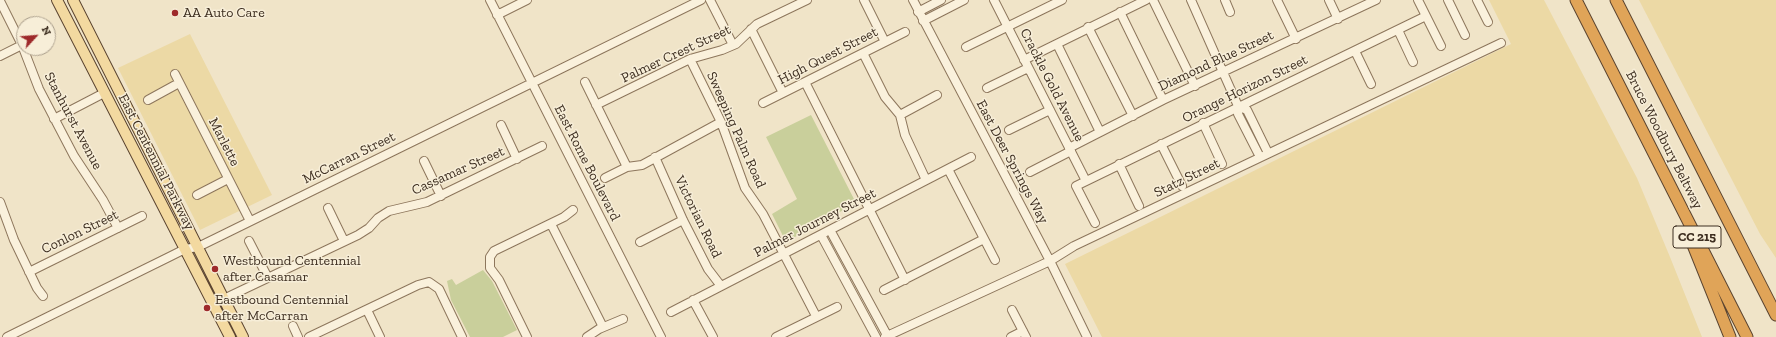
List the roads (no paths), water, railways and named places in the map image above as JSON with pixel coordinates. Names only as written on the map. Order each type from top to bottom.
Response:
[{"type":"highway","name":"Bruce Woodbury Beltway","points":[[1576,0],[1747,337]]},
{"type":"highway","name":"Bruce Woodbury Beltway","points":[[1616,0],[1776,315]]},
{"type":"highway","points":[[1646,137],[1667,182],[1730,337]]},
{"type":"highway","points":[[1708,182],[1776,300]]},
{"type":"main road","points":[[58,0],[71,11],[92,54],[102,58]]},
{"type":"main road","name":"East Centennial Parkway","points":[[58,0],[104,93],[230,337]]},
{"type":"main road","name":"East Centennial Parkway","points":[[73,0],[243,337]]},
{"type":"street","name":"East Rome Boulevard","points":[[490,0],[661,337]]},
{"type":"street","points":[[498,15],[527,0]]},
{"type":"street","name":"McCarran Street","points":[[7,337],[185,249],[198,247],[701,0]]},
{"type":"street","points":[[710,0],[733,45]]},
{"type":"street","name":"Palmer Crest Street","points":[[596,105],[690,59],[716,52],[733,45],[757,24],[808,0]]},
{"type":"street","points":[[864,0],[885,42]]},
{"type":"street","name":"East Deer Springs Way","points":[[912,0],[1050,261],[1087,337]]},
{"type":"street","points":[[918,12],[941,0]]},
{"type":"street","points":[[923,21],[964,0]]},
{"type":"street","name":"Crackle Gold Avenue","points":[[994,0],[1086,181]]},
{"type":"street","points":[[966,47],[1048,3],[1062,0]]},
{"type":"street","points":[[1024,60],[1146,0]]},
{"type":"street","points":[[1153,0],[1195,86]]},
{"type":"street","points":[[1191,0],[1238,106],[1238,114],[1260,157]]},
{"type":"street","points":[[1225,0],[1230,12]]},
{"type":"street","points":[[1277,0],[1296,38]]},
{"type":"street","points":[[1329,0],[1338,18]]},
{"type":"street","name":"Diamond Blue Street","points":[[1030,172],[1100,132],[1163,100],[1376,0]]},
{"type":"street","points":[[1419,0],[1441,46]]},
{"type":"street","points":[[1448,0],[1465,35]]},
{"type":"street","points":[[1477,0],[1488,22]]},
{"type":"street","name":"Stanhurst Avenue","points":[[0,1],[16,33]]},
{"type":"street","points":[[1120,12],[1163,100]]},
{"type":"street","name":"Orange Horizon Street","points":[[1095,222],[1076,186],[1426,16]]},
{"type":"street","points":[[1088,28],[1133,116]]},
{"type":"street","points":[[751,29],[783,93]]},
{"type":"street","points":[[1398,30],[1413,62]]},
{"type":"street","name":"High Quest Street","points":[[763,103],[905,32]]},
{"type":"street","name":"Statz Street","points":[[887,337],[1050,261],[1074,246],[1501,43]]},
{"type":"street","points":[[1056,44],[1100,132]]},
{"type":"street","points":[[0,56],[16,48]]},
{"type":"street","points":[[1355,51],[1371,84]]},
{"type":"street","points":[[863,53],[885,97],[900,115],[905,135],[926,180]]},
{"type":"street","name":"Stanhurst Avenue","points":[[26,56],[39,89],[74,156],[103,200],[118,228]]},
{"type":"street","name":"Sweeping Palm Road","points":[[690,59],[721,122],[745,188],[763,214],[816,316]]},
{"type":"street","points":[[987,88],[1028,68]]},
{"type":"street","name":"Marlette","points":[[174,74],[250,221]]},
{"type":"street","points":[[585,82],[627,167]]},
{"type":"street","points":[[805,82],[905,280]]},
{"type":"street","points":[[148,100],[179,83]]},
{"type":"street","points":[[54,118],[104,93]]},
{"type":"street","points":[[900,115],[937,95]]},
{"type":"street","points":[[1238,106],[1247,110],[1268,153]]},
{"type":"street","points":[[1009,130],[1050,110]]},
{"type":"street","points":[[605,178],[627,167],[637,166],[721,122]]},
{"type":"street","points":[[1203,123],[1222,164]]},
{"type":"street","points":[[501,125],[517,159]]},
{"type":"street","points":[[1161,144],[1182,186]]},
{"type":"street","name":"Cassamar Street","points":[[213,304],[365,231],[378,218],[389,211],[427,202],[542,146]]},
{"type":"street","name":"Victorian Road","points":[[655,157],[683,220],[708,269],[721,286]]},
{"type":"street","name":"Palmer Journey Street","points":[[671,312],[971,157]]},
{"type":"street","points":[[424,161],[441,196]]},
{"type":"street","points":[[1119,164],[1140,206]]},
{"type":"street","points":[[948,169],[995,260]]},
{"type":"street","points":[[197,195],[228,179]]},
{"type":"street","points":[[0,202],[14,240],[29,272],[43,296]]},
{"type":"street","points":[[328,208],[344,241]]},
{"type":"street","points":[[527,337],[499,280],[490,268],[490,258],[494,252],[551,224],[573,210]]},
{"type":"street","name":"Conlon Street","points":[[29,272],[142,216]]},
{"type":"street","points":[[640,242],[683,220]]},
{"type":"street","points":[[551,224],[603,327]]},
{"type":"street","points":[[830,230],[887,337]]},
{"type":"street","points":[[821,235],[876,337]]},
{"type":"street","points":[[884,290],[984,239]]},
{"type":"street","points":[[250,242],[268,278]]},
{"type":"street","points":[[309,337],[418,285],[429,282],[439,289],[462,337]]},
{"type":"street","points":[[693,300],[713,337]]},
{"type":"street","points":[[776,337],[837,307]]},
{"type":"street","points":[[367,310],[380,337]]},
{"type":"street","points":[[1011,337],[1024,334],[1012,310]]},
{"type":"street","points":[[587,337],[603,327],[623,319]]},
{"type":"street","points":[[293,326],[298,337]]},
{"type":"place","name":"AA Auto Care","points":[[175,13]]},
{"type":"place","name":"Westbound Centennial after Casamar","points":[[215,269]]},
{"type":"place","name":"Eastbound Centennial after McCarran","points":[[207,308]]}]
